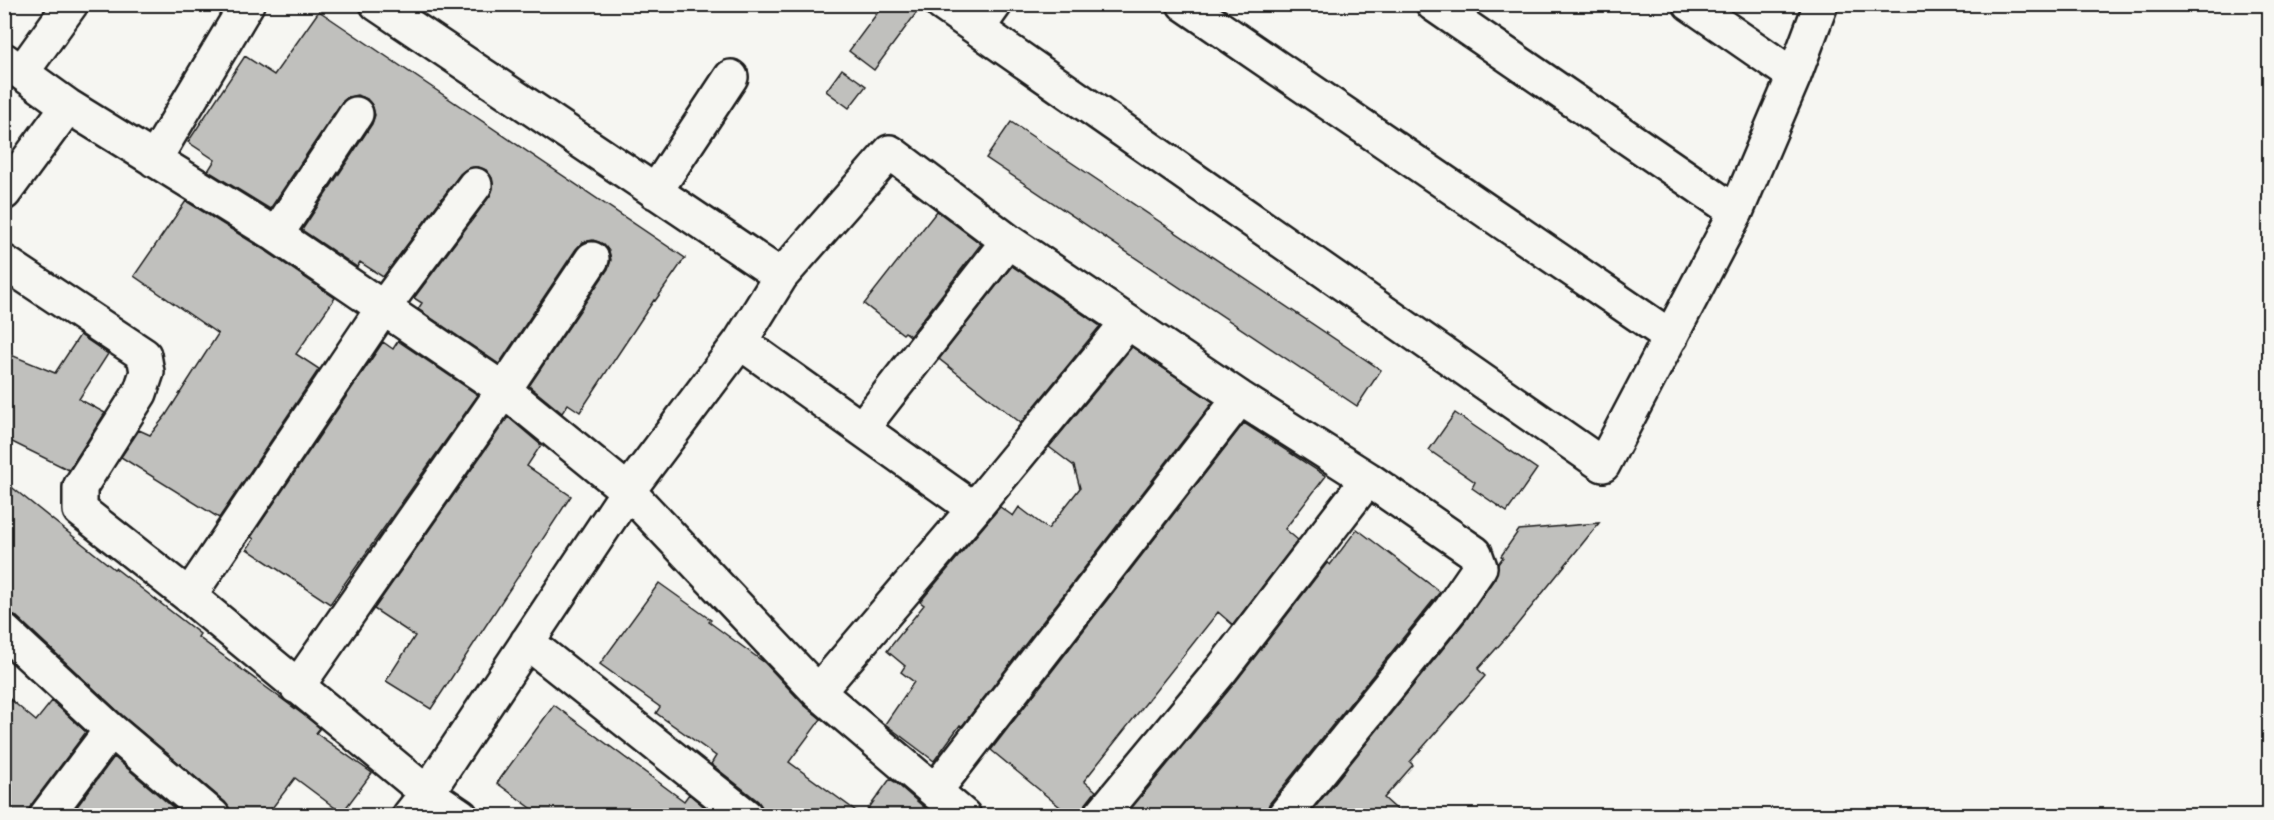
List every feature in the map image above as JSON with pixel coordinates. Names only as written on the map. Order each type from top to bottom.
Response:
[{"type":"street","points":[[71,4],[14,66],[68,106],[276,235],[504,390],[628,491],[818,692],[964,816]]},
{"type":"street","points":[[154,160],[247,4]]},
{"type":"street","points":[[377,4],[780,276]]},
{"type":"street","points":[[942,4],[986,16],[1603,465],[1736,212],[1794,76],[1821,4]]},
{"type":"street","points":[[1184,4],[1671,337]]},
{"type":"street","points":[[1433,4],[1736,212]]},
{"type":"street","points":[[1690,4],[1794,76]]},
{"type":"street","points":[[655,192],[731,77]]},
{"type":"street","points":[[4,193],[68,106]]},
{"type":"street","points":[[276,235],[356,114]]},
{"type":"street","points":[[418,804],[628,491],[740,342],[780,276],[890,152],[1008,241],[1240,399],[1368,479],[1475,553],[1480,567],[1450,609],[1284,816]]},
{"type":"street","points":[[189,596],[382,308],[475,185]]},
{"type":"street","points":[[862,428],[1008,241]]},
{"type":"street","points":[[297,687],[504,390],[592,259]]},
{"type":"street","points":[[4,262],[144,355],[147,372],[140,393],[80,487],[80,510],[189,596],[297,687],[418,804],[461,816]]},
{"type":"street","points":[[818,692],[974,509],[1128,322]]},
{"type":"street","points":[[740,342],[974,509]]},
{"type":"street","points":[[935,791],[1240,399]]},
{"type":"street","points":[[1100,816],[1222,669],[1368,479]]},
{"type":"street","points":[[5,633],[111,730],[213,816]]},
{"type":"street","points":[[527,642],[746,816]]},
{"type":"street","points":[[46,816],[111,730]]},
{"type":"building","points":[[884,4],[923,4],[874,70],[849,51]]},
{"type":"building","points":[[319,11],[685,258],[654,300],[580,412],[568,404],[562,413],[529,386],[608,269],[611,260],[609,251],[603,244],[593,240],[583,242],[576,249],[499,364],[418,309],[422,303],[414,298],[490,196],[493,188],[492,178],[486,170],[478,167],[468,168],[460,174],[383,277],[360,262],[357,267],[302,230],[372,124],[375,115],[367,99],[357,95],[348,97],[341,103],[270,209],[208,171],[215,160],[188,142],[245,56],[274,75]]},
{"type":"building","points":[[842,69],[866,86],[849,108],[826,91]]},
{"type":"building","points":[[1011,122],[1381,370],[1357,406],[986,158]]},
{"type":"building","points":[[186,201],[335,298],[296,354],[319,369],[219,518],[121,457],[139,430],[150,435],[166,415],[218,334],[134,276]]},
{"type":"building","points":[[937,211],[981,244],[910,336],[905,332],[903,334],[864,304]]},
{"type":"building","points":[[1012,266],[1100,326],[1021,423],[939,359]]},
{"type":"building","points":[[80,335],[108,354],[79,399],[105,413],[69,470],[4,438],[4,352],[55,373]]},
{"type":"building","points":[[398,341],[478,395],[330,604],[247,549],[254,539],[251,537],[383,342],[393,349]]},
{"type":"building","points":[[1132,347],[1213,402],[934,761],[885,724],[914,682],[901,672],[905,666],[887,651],[924,605],[920,602],[1000,507],[1013,516],[1019,507],[1048,529],[1080,488],[1074,466],[1049,447]]},
{"type":"building","points":[[1455,413],[1537,469],[1507,512],[1472,488],[1475,482],[1429,450]]},
{"type":"building","points":[[508,417],[541,445],[527,466],[571,496],[431,709],[386,681],[415,636],[374,609]]},
{"type":"building","points":[[1244,423],[1326,476],[1285,529],[1298,540],[1233,625],[1218,612],[1084,781],[1096,791],[1085,805],[1082,816],[1071,816],[991,750]]},
{"type":"building","points":[[4,481],[200,634],[198,637],[320,728],[316,733],[372,773],[342,813],[295,778],[266,816],[231,816],[230,809],[225,802],[123,716],[17,617],[4,613]]},
{"type":"building","points":[[1599,523],[1512,631],[1478,669],[1485,676],[1410,762],[1413,765],[1384,798],[1404,816],[1308,816],[1466,620],[1495,578],[1498,564],[1503,557],[1501,556],[1519,530]]},
{"type":"building","points":[[1357,529],[1440,592],[1269,804],[1266,816],[1125,816],[1237,680],[1327,563],[1330,565]]},
{"type":"building","points":[[659,583],[765,663],[804,705],[821,719],[789,762],[863,816],[764,816],[758,801],[711,764],[716,756],[656,713],[660,707],[600,664]]},
{"type":"building","points":[[4,694],[36,721],[52,701],[86,732],[31,805],[28,816],[4,816]]},
{"type":"building","points":[[554,705],[684,801],[689,794],[715,816],[542,816],[497,783]]},
{"type":"building","points":[[114,757],[183,816],[70,816]]},
{"type":"building","points":[[890,779],[895,782],[934,816],[863,816]]}]
